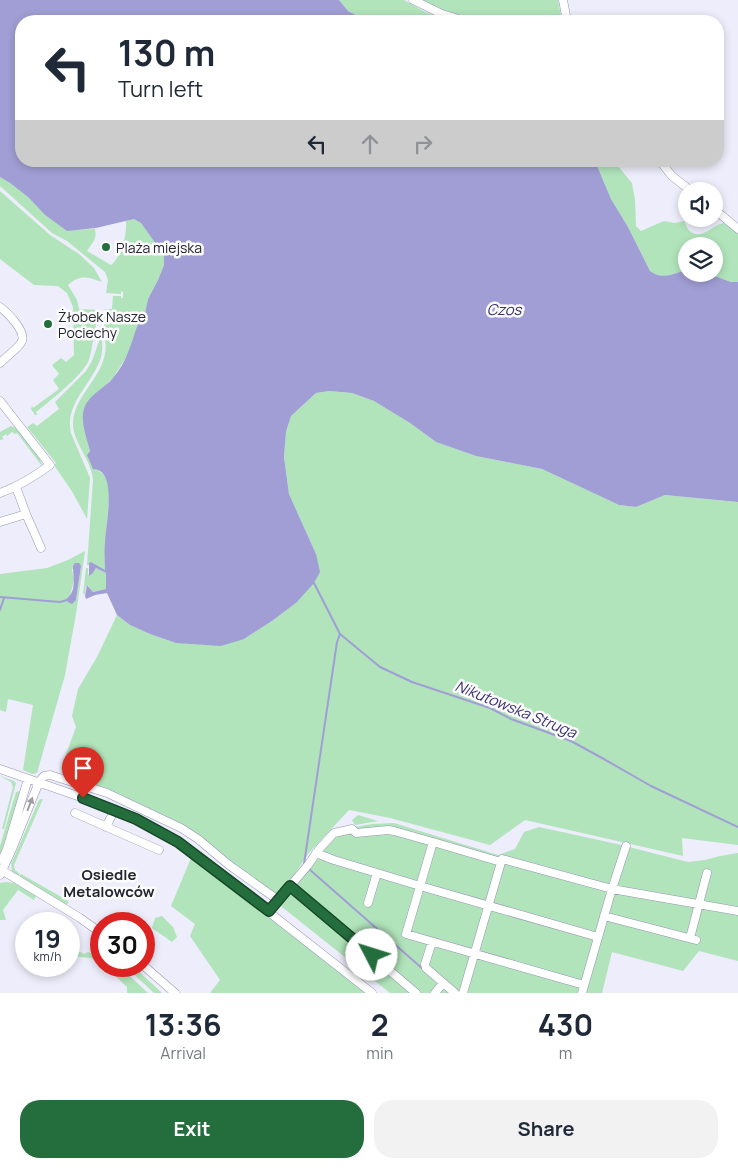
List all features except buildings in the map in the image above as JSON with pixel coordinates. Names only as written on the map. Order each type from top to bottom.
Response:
[{"type":"street","points":[[413,0],[445,15]]},
{"type":"street","points":[[563,0],[566,15]]},
{"type":"street","points":[[665,167],[680,182]]},
{"type":"street","points":[[723,216],[738,229]]},
{"type":"street","points":[[0,307],[21,331],[22,338],[20,344],[0,363]]},
{"type":"street","points":[[0,400],[50,465],[16,487],[0,493]]},
{"type":"street","points":[[16,487],[41,548]]},
{"type":"street","points":[[0,522],[26,514]]},
{"type":"street","points":[[0,770],[115,809],[144,822],[178,842],[372,993]]},
{"type":"street","points":[[1,869],[12,849],[38,782],[44,776],[50,775],[107,793],[181,828],[278,900]]},
{"type":"street","points":[[1,869],[28,779]]},
{"type":"street","points":[[106,827],[115,809]]},
{"type":"street","points":[[75,813],[159,850]]},
{"type":"street","points":[[269,911],[334,833],[352,829],[356,832],[394,831],[501,862]]},
{"type":"street","points":[[433,842],[406,934],[474,953],[585,990],[598,937],[626,846]]},
{"type":"street","points":[[316,853],[420,886],[598,937]]},
{"type":"street","points":[[463,993],[502,858],[612,888],[738,911]]},
{"type":"street","points":[[1,869],[90,925]]},
{"type":"street","points":[[368,903],[378,873]]},
{"type":"street","points":[[604,916],[693,939],[707,873]]},
{"type":"street","points":[[290,886],[416,993]]},
{"type":"street","points":[[432,942],[425,964],[426,968],[455,993]]},
{"type":"street","points":[[155,976],[175,993]]},
{"type":"street","points":[[435,993],[442,983]]},
{"type":"green space","points":[[339,0],[404,0],[433,15],[356,15],[348,11]]},
{"type":"green space","points":[[418,0],[558,0],[561,15],[453,15]]},
{"type":"green space","points":[[598,167],[619,167],[632,183],[636,226],[641,231],[664,221],[678,222],[678,227],[687,227],[695,234],[703,233],[714,227],[723,227],[723,223],[738,234],[738,282],[723,279],[723,237],[678,237],[678,272],[663,276],[650,271],[628,227],[611,199]]},
{"type":"green space","points":[[0,177],[28,197],[45,215],[66,230],[95,229],[95,238],[87,251],[111,265],[118,256],[123,244],[126,221],[134,219],[141,223],[164,251],[164,265],[148,299],[145,313],[128,354],[113,378],[91,399],[84,426],[90,451],[88,454],[96,469],[107,480],[110,490],[105,543],[106,571],[91,562],[87,565],[93,480],[92,473],[76,437],[73,423],[77,406],[97,374],[104,358],[106,348],[105,309],[112,309],[113,296],[121,296],[123,298],[123,292],[121,291],[121,294],[106,293],[108,280],[105,272],[67,241],[52,233],[0,186]]},
{"type":"green space","points":[[0,191],[50,235],[79,254],[94,268],[102,282],[80,278],[68,285],[77,300],[79,309],[100,310],[90,356],[86,366],[80,373],[66,388],[36,412],[37,415],[31,409],[32,406],[33,408],[59,389],[53,380],[59,374],[52,365],[61,358],[66,362],[74,355],[73,307],[67,293],[58,286],[34,285],[0,259]]},
{"type":"green space","points":[[102,333],[101,357],[92,376],[75,403],[70,422],[71,433],[90,478],[87,519],[73,493],[54,465],[56,463],[27,427],[33,423],[37,426],[59,409],[55,402],[86,371],[92,361]]},
{"type":"green space","points":[[329,391],[352,393],[374,401],[410,423],[436,442],[476,456],[542,469],[619,505],[636,507],[665,495],[738,502],[738,845],[682,838],[683,856],[525,820],[490,845],[390,818],[349,810],[308,854],[294,875],[276,895],[181,825],[110,791],[64,775],[61,768],[76,727],[72,716],[78,689],[97,657],[117,615],[130,625],[176,643],[244,639],[296,603],[316,554],[289,494],[284,457],[286,432],[291,416],[316,393]]},
{"type":"green space","points":[[11,426],[16,428],[39,457],[42,466],[17,433],[12,432],[7,436],[6,434],[2,437],[4,439],[0,440],[0,432]]},
{"type":"green space","points":[[85,551],[65,675],[37,773],[32,774],[23,770],[33,705],[8,699],[6,712],[0,710],[0,574],[47,568]],"holes":[[[81,566],[76,600],[70,596],[74,580],[72,569]]]},
{"type":"green space","points":[[86,568],[88,568],[90,576],[96,568],[106,573],[106,589],[93,592],[88,585],[86,586],[85,594],[83,594]]},
{"type":"green space","points":[[0,776],[16,783],[4,829],[2,829],[13,787],[11,782]]},
{"type":"green space","points":[[21,791],[0,859],[0,846],[16,792]]},
{"type":"green space","points":[[41,799],[43,799],[14,865],[15,870],[20,874],[18,876],[12,872],[11,864]]},
{"type":"green space","points":[[358,815],[378,821],[355,825],[352,820]]},
{"type":"green space","points":[[394,823],[498,855],[515,849],[524,832],[539,827],[688,862],[738,853],[738,961],[699,951],[683,971],[612,952],[602,993],[390,993],[277,903],[343,829],[372,824]]},
{"type":"green space","points":[[191,858],[366,993],[210,993],[220,980],[190,936],[195,924],[171,906]]},
{"type":"green space","points":[[21,874],[69,902],[65,906],[19,877]]},
{"type":"green space","points":[[0,883],[14,883],[36,896],[34,900],[18,890],[3,910],[6,920],[0,920]]},
{"type":"green space","points":[[162,916],[173,927],[177,937],[172,942],[155,930],[155,918]]},
{"type":"green space","points":[[80,952],[84,954],[90,953],[90,958],[80,957]]},
{"type":"green space","points":[[117,977],[131,977],[148,993],[127,993],[127,987]]},
{"type":"green space","points":[[137,977],[145,977],[162,993],[154,993]]},
{"type":"water","name":"Czos","points":[[0,0],[339,0],[348,11],[356,15],[15,15],[15,167],[598,167],[611,199],[628,227],[650,271],[663,276],[678,272],[678,282],[723,282],[723,279],[738,282],[738,502],[665,495],[636,507],[619,505],[542,469],[476,456],[436,442],[410,423],[374,401],[352,393],[329,391],[316,393],[291,416],[286,432],[284,457],[289,494],[316,554],[320,572],[314,583],[296,603],[244,639],[221,646],[176,643],[150,634],[130,625],[117,615],[107,593],[86,599],[85,596],[87,585],[93,592],[106,589],[106,573],[96,568],[89,576],[89,563],[91,562],[105,570],[109,500],[106,479],[101,472],[93,469],[87,455],[90,451],[83,424],[83,414],[89,400],[110,382],[125,359],[138,324],[145,313],[148,299],[164,265],[164,251],[156,244],[141,223],[134,219],[96,228],[67,231],[45,215],[28,197],[0,177]]},
{"type":"water","points":[[75,563],[79,563],[81,566],[76,600],[72,604],[66,599],[73,588],[73,566]]},
{"type":"waterway","name":"Nikutowska Struga","points":[[314,583],[340,634],[380,667],[412,682],[490,708],[511,719],[571,741],[651,786],[738,827]]},
{"type":"waterway","points":[[0,597],[60,602],[67,600]]},
{"type":"waterway","points":[[0,610],[4,598]]},
{"type":"waterway","points":[[306,865],[304,864],[337,642],[340,634]]},
{"type":"waterway","points":[[309,869],[424,970]]},
{"type":"place","name":"Plaża miejska","points":[[106,247]]},
{"type":"place","name":"Żłobek Nasze Pociechy","points":[[48,324]]},
{"type":"district","name":"Osiedle Metalowców","points":[[109,882]]},
{"type":"route","points":[[83,798],[115,809],[151,826],[178,842],[269,911],[290,886],[372,955]]}]
